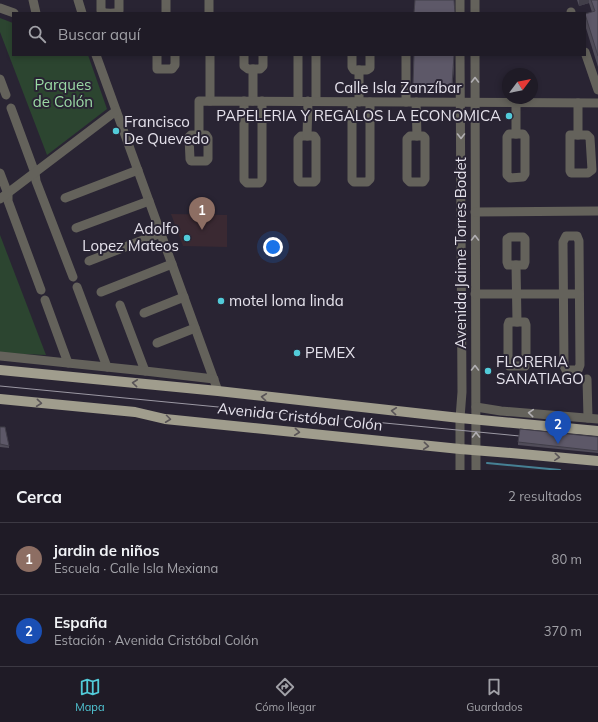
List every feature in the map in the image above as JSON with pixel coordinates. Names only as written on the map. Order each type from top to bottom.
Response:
[{"type":"main road","name":"Avenida Cristóbal Colón","points":[[0,370],[218,391],[476,420],[598,431]]},
{"type":"main road","name":"Avenida Cristóbal Colón","points":[[0,399],[135,412],[165,419],[476,451],[598,461]]},
{"type":"street","points":[[32,0],[36,12]]},
{"type":"street","points":[[78,0],[82,12]]},
{"type":"street","points":[[101,12],[102,0]]},
{"type":"street","points":[[117,12],[120,11],[120,0]]},
{"type":"street","points":[[166,0],[166,12]]},
{"type":"street","points":[[209,0],[209,12]]},
{"type":"street","points":[[460,0],[460,12]]},
{"type":"street","points":[[475,0],[475,12]]},
{"type":"street","points":[[0,8],[12,12]]},
{"type":"street","points":[[586,55],[598,90]]},
{"type":"street","points":[[96,56],[218,391]]},
{"type":"street","points":[[156,56],[157,68],[172,69],[175,65],[175,56]]},
{"type":"street","points":[[210,56],[210,101]]},
{"type":"street","points":[[244,56],[244,66],[248,69],[260,69],[263,66],[263,56]]},
{"type":"street","points":[[298,56],[298,101]]},
{"type":"street","points":[[308,136],[316,70],[316,56]]},
{"type":"street","points":[[352,56],[352,67],[354,70],[367,70],[370,68],[370,56]]},
{"type":"street","points":[[406,56],[406,102]]},
{"type":"street","name":"Avenida Jaime Torres Bodet","points":[[460,56],[462,392],[460,418],[460,470]]},
{"type":"street","name":"Avenida Jaime Torres Bodet","points":[[475,56],[476,470]]},
{"type":"street","points":[[253,69],[244,131],[244,180],[247,183],[260,183],[262,180],[262,101]]},
{"type":"street","points":[[298,70],[316,70]]},
{"type":"street","points":[[359,70],[352,131],[352,180],[354,182],[367,182],[370,179],[370,102]]},
{"type":"street","points":[[0,81],[6,95]]},
{"type":"street","name":"Calle Isla Zanzíbar","points":[[199,135],[199,101],[502,102]]},
{"type":"street","points":[[416,102],[417,136]]},
{"type":"street","name":"Calle Isla Zanzíbar","points":[[538,102],[598,103]]},
{"type":"street","points":[[578,102],[578,136]]},
{"type":"street","points":[[516,104],[516,134]]},
{"type":"street","points":[[11,108],[35,173],[36,181],[73,277]]},
{"type":"street","points":[[0,200],[116,111]]},
{"type":"street","points":[[244,131],[262,131]]},
{"type":"street","points":[[352,131],[370,131]]},
{"type":"street","points":[[508,134],[516,134],[523,134],[525,137],[525,174],[523,177],[510,178],[507,175],[507,137],[508,134]]},
{"type":"street","points":[[301,136],[308,136],[314,136],[316,139],[316,180],[314,182],[300,182],[298,180],[298,139],[301,136]]},
{"type":"street","points":[[410,136],[417,136],[423,136],[425,138],[425,179],[423,182],[410,182],[407,179],[407,139],[410,136]]},
{"type":"street","points":[[65,198],[138,170]]},
{"type":"street","points":[[0,173],[8,194],[8,201],[41,290]]},
{"type":"street","points":[[76,228],[149,201]]},
{"type":"street","points":[[475,212],[598,211]]},
{"type":"street","points":[[89,261],[160,233]]},
{"type":"street","points":[[566,236],[577,236],[579,241],[579,294],[580,365],[578,370],[566,370],[564,366],[563,242],[566,236]]},
{"type":"street","points":[[100,292],[172,264]]},
{"type":"street","points":[[516,265],[516,322]]},
{"type":"street","points":[[77,287],[107,367]]},
{"type":"street","points":[[475,294],[579,294]]},
{"type":"street","points":[[144,313],[184,297]]},
{"type":"street","points":[[45,300],[68,363]]},
{"type":"street","points":[[120,305],[145,371]]},
{"type":"street","points":[[509,322],[516,322],[525,322],[526,325],[525,366],[509,366],[508,362],[508,325],[509,322]]},
{"type":"street","points":[[156,343],[195,328]]},
{"type":"street","points":[[0,356],[214,379]]},
{"type":"street","points":[[587,379],[588,418]]},
{"type":"street","points":[[476,407],[501,411],[598,419]]},
{"type":"shaded area","points":[[171,214],[227,215],[227,247],[183,246]]},
{"type":"green space","name":"Parques de Colón","points":[[0,18],[12,23],[12,56],[88,56],[107,109],[47,155],[0,32]]},
{"type":"green space","points":[[0,235],[46,355],[0,353]]},
{"type":"building","points":[[415,0],[454,0],[455,12],[414,12]]},
{"type":"building","points":[[591,0],[598,0],[598,56],[586,17],[586,14],[595,11]]},
{"type":"building","points":[[414,56],[454,56],[452,85],[413,85]]},
{"type":"building","points":[[0,427],[5,427],[9,446],[0,444]]},
{"type":"building","points":[[520,429],[598,437],[598,451],[518,442]]},
{"type":"waterway","points":[[487,463],[560,470]]},
{"type":"tram line","points":[[0,386],[530,437]]},
{"type":"place","name":"PAPELERIA Y REGALOS LA ECONOMICA","points":[[509,116]]},
{"type":"place","name":"Francisco De Quevedo","points":[[116,131]]},
{"type":"place","name":"jardin de niños","points":[[202,230]]},
{"type":"place","name":"Adolfo Lopez Mateos","points":[[187,238]]},
{"type":"place","name":"motel loma linda","points":[[221,301]]},
{"type":"place","name":"PEMEX","points":[[297,353]]},
{"type":"place","name":"FLORERIA SANATIAGO","points":[[488,371]]},
{"type":"place","name":"España","points":[[558,444]]}]
